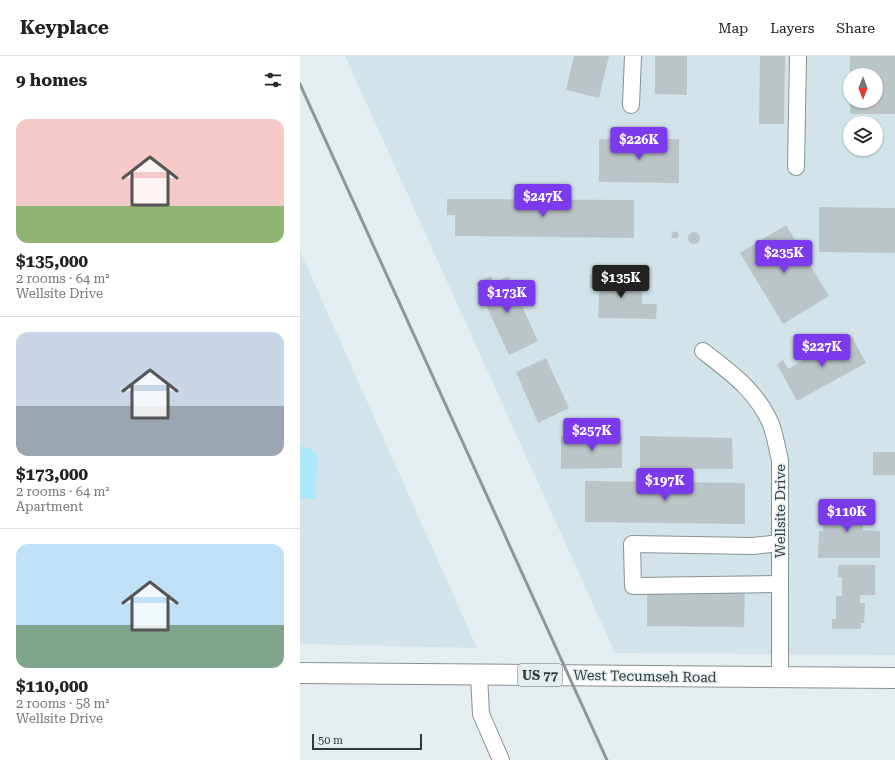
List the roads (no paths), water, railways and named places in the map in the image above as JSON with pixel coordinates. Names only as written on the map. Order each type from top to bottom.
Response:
[{"type":"main road","name":"West Tecumseh Road","points":[[300,673],[895,678]]},
{"type":"street","points":[[631,105],[633,56]]},
{"type":"street","points":[[796,167],[798,56]]},
{"type":"street","name":"Wellsite Drive","points":[[703,351],[734,375],[752,393],[762,407],[771,426],[780,460],[780,677]]},
{"type":"street","points":[[780,543],[753,546],[632,544],[633,586],[780,584]]},
{"type":"street","points":[[479,675],[482,714],[502,760]]},
{"type":"railway","points":[[300,84],[607,760]]}]
